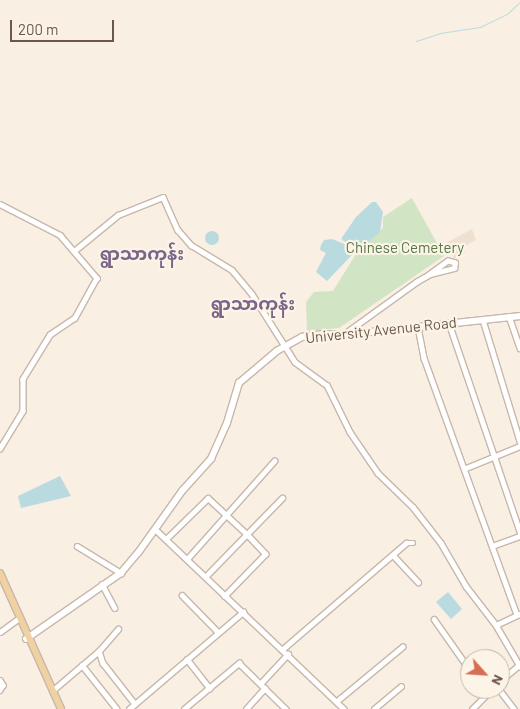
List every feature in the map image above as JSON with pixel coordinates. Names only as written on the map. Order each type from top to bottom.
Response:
[{"type":"main road","name":"University Avenue Road","points":[[27,638],[121,572],[156,529],[183,490],[211,459],[227,423],[239,383],[285,346],[302,338],[336,333],[342,335],[520,316]]},
{"type":"main road","points":[[0,573],[59,709]]},
{"type":"main road","points":[[27,638],[59,709]]},
{"type":"street","points":[[74,251],[118,215],[163,197],[178,230],[191,245],[232,270],[252,294],[295,362],[327,385],[350,432],[378,474],[413,507],[441,542],[466,586],[496,624],[519,665]]},
{"type":"street","points":[[0,204],[49,228],[74,251],[97,278],[75,318],[54,331],[22,379],[23,411],[0,449]]},
{"type":"street","points":[[342,335],[384,303],[448,261],[455,263],[454,268],[430,274]]},
{"type":"street","points":[[509,316],[520,348]]},
{"type":"street","points":[[483,320],[520,440]]},
{"type":"street","points":[[449,323],[492,456],[520,534],[492,546]]},
{"type":"street","points":[[418,327],[424,358],[466,468],[492,546],[518,615],[496,624]]},
{"type":"street","points":[[466,468],[520,446]]},
{"type":"street","points":[[188,558],[228,516],[274,462]]},
{"type":"street","points":[[167,538],[208,498],[248,535],[266,554],[225,596]]},
{"type":"street","points":[[206,576],[282,498]]},
{"type":"street","points":[[156,529],[225,596],[284,648],[344,709]]},
{"type":"street","points":[[284,648],[406,543],[413,543]]},
{"type":"street","points":[[77,546],[121,572]]},
{"type":"street","points":[[393,554],[418,582]]},
{"type":"street","points":[[102,584],[115,608]]},
{"type":"street","points":[[182,595],[218,632]]},
{"type":"street","points":[[129,709],[243,612]]},
{"type":"street","points":[[0,632],[19,618]]},
{"type":"street","points":[[434,620],[460,656]]},
{"type":"street","points":[[52,691],[99,651],[118,629]]},
{"type":"street","points":[[337,702],[402,647]]},
{"type":"street","points":[[99,651],[103,663],[135,704]]},
{"type":"street","points":[[260,684],[288,654]]},
{"type":"street","points":[[187,659],[210,688]]},
{"type":"street","points":[[184,709],[239,663],[286,709]]},
{"type":"street","points":[[82,665],[117,709]]},
{"type":"street","points":[[0,680],[3,684],[0,690]]},
{"type":"street","points":[[374,709],[401,686]]},
{"type":"street","points":[[246,709],[265,688]]},
{"type":"street","points":[[472,709],[480,699]]},
{"type":"shaded area","points":[[472,229],[476,240],[463,247],[465,253],[454,259],[446,243]]},
{"type":"green space","name":"Chinese Cemetery","points":[[412,198],[444,256],[339,328],[307,331],[306,302],[314,292],[333,291],[356,254],[383,228],[383,217]]},
{"type":"water","points":[[372,202],[376,202],[383,212],[380,232],[358,251],[341,239],[356,217]]},
{"type":"water","points":[[209,231],[215,231],[219,238],[215,245],[209,245],[205,241],[205,235]]},
{"type":"water","points":[[332,239],[347,245],[352,255],[327,281],[316,272],[326,253],[320,250],[321,245],[324,240]]},
{"type":"water","points":[[60,476],[71,496],[21,508],[18,496]]},
{"type":"water","points":[[448,592],[462,609],[451,619],[436,602]]},
{"type":"waterway","points":[[416,41],[440,33],[480,27],[507,14],[520,2]]},
{"type":"district","name":"ရွာသာကုန်း","points":[[142,253]]},
{"type":"district","name":"ရွာသာကုန်း","points":[[253,303]]}]
